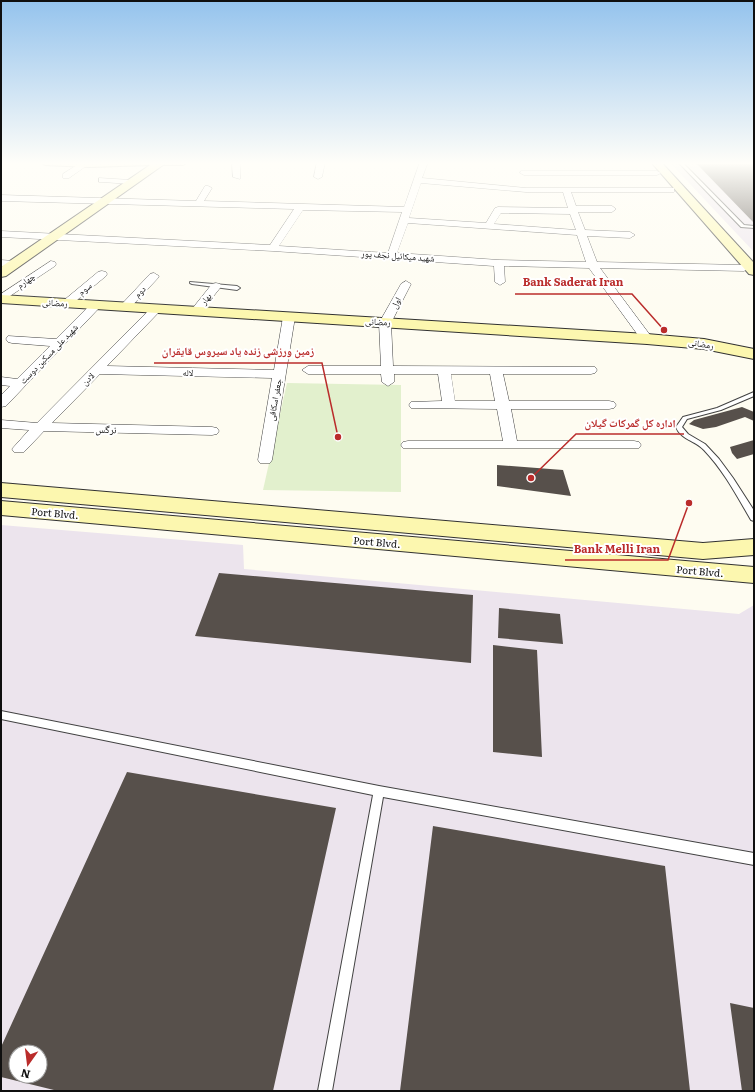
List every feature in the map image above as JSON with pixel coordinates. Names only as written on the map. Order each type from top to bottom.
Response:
[{"type":"main road","points":[[1,273],[7,264],[52,238],[89,213]]},
{"type":"main road","points":[[699,213],[749,270]]},
{"type":"main road","points":[[705,213],[754,262]]},
{"type":"main road","name":"رمضانی","points":[[1,299],[647,338],[687,342],[754,354]]},
{"type":"main road","name":"Port Blvd.","points":[[1,490],[278,523],[754,575]]},
{"type":"main road","name":"Port Blvd.","points":[[1,508],[278,523],[703,551],[754,547]]},
{"type":"street","points":[[273,248],[296,213]]},
{"type":"street","points":[[392,255],[406,213]]},
{"type":"street","points":[[488,226],[496,213]]},
{"type":"street","points":[[574,213],[593,266],[647,338]]},
{"type":"street","points":[[294,217],[306,218]]},
{"type":"street","points":[[403,220],[630,235]]},
{"type":"street","name":"شهید میکائیل نجف پور","points":[[1,234],[52,238],[273,248],[499,263],[749,270]]},
{"type":"street","points":[[499,263],[500,282]]},
{"type":"street","name":"چهارم","points":[[1,299],[51,264]]},
{"type":"street","name":"سوم","points":[[67,304],[102,274]]},
{"type":"street","name":"دوم","points":[[125,307],[154,276]]},
{"type":"street","name":"اول","points":[[385,323],[406,284]]},
{"type":"street","name":"بهار","points":[[196,311],[216,286]]},
{"type":"street","name":"شهید علی مسکین دوست","points":[[1,403],[96,305]]},
{"type":"street","name":"لادن","points":[[19,449],[156,309]]},
{"type":"street","name":"جعفر اسکافی","points":[[265,460],[289,317]]},
{"type":"street","points":[[385,323],[388,376]]},
{"type":"street","points":[[12,339],[59,343]]},
{"type":"street","name":"لاله","points":[[97,370],[280,374]]},
{"type":"street","points":[[308,370],[388,376],[444,370],[591,370]]},
{"type":"street","points":[[444,370],[449,404]]},
{"type":"street","points":[[496,370],[511,445]]},
{"type":"street","points":[[1,381],[21,382]]},
{"type":"street","points":[[416,405],[609,405]]},
{"type":"street","name":"نرگس","points":[[1,424],[40,427],[212,431]]},
{"type":"street","points":[[408,445],[634,445]]},
{"type":"lane","points":[[730,213],[743,226],[754,232]]},
{"type":"lane","points":[[747,227],[754,227]]},
{"type":"lane","points":[[192,284],[237,288]]},
{"type":"lane","points":[[754,394],[718,409],[685,418],[679,427],[682,433],[697,441],[707,450],[744,499],[754,518]]},
{"type":"lane","points":[[1,715],[379,791],[754,859]]},
{"type":"lane","points":[[325,1091],[379,791]]},
{"type":"shaded area","points":[[717,213],[754,213],[754,252]]},
{"type":"shaded area","points":[[1,525],[243,545],[244,569],[739,614],[754,605],[754,1091],[1,1091]]},
{"type":"green space","points":[[287,383],[401,385],[401,492],[263,490]]},
{"type":"building","points":[[744,213],[754,213],[754,223]]},
{"type":"building","points":[[742,407],[754,412],[754,421],[745,417],[716,427],[703,429],[689,424],[694,420]]},
{"type":"building","points":[[754,440],[754,454],[737,459],[732,453],[730,447]]},
{"type":"building","points":[[497,465],[563,470],[571,496],[497,486]]},
{"type":"building","points":[[219,573],[473,595],[471,663],[195,636]]},
{"type":"building","points":[[499,608],[560,614],[563,644],[498,638]]},
{"type":"building","points":[[493,645],[537,650],[542,757],[493,752]]},
{"type":"building","points":[[127,772],[336,808],[273,1091],[58,1091],[30,1084],[48,1084],[48,1044],[8,1044],[8,1079],[1,1077],[1,1047]]},
{"type":"building","points":[[433,826],[665,866],[690,1091],[400,1091]]},
{"type":"building","points":[[730,1003],[754,1008],[754,1091],[742,1091]]},
{"type":"place","name":"Bank Saderat Iran","points":[[664,330]]},
{"type":"place","name":"زمین ورزشی زنده یاد سیروس قایقران","points":[[338,437]]},
{"type":"place","name":"اداره کل گمرکات گیلان","points":[[531,478]]},
{"type":"place","name":"Bank Melli Iran","points":[[689,503]]}]
